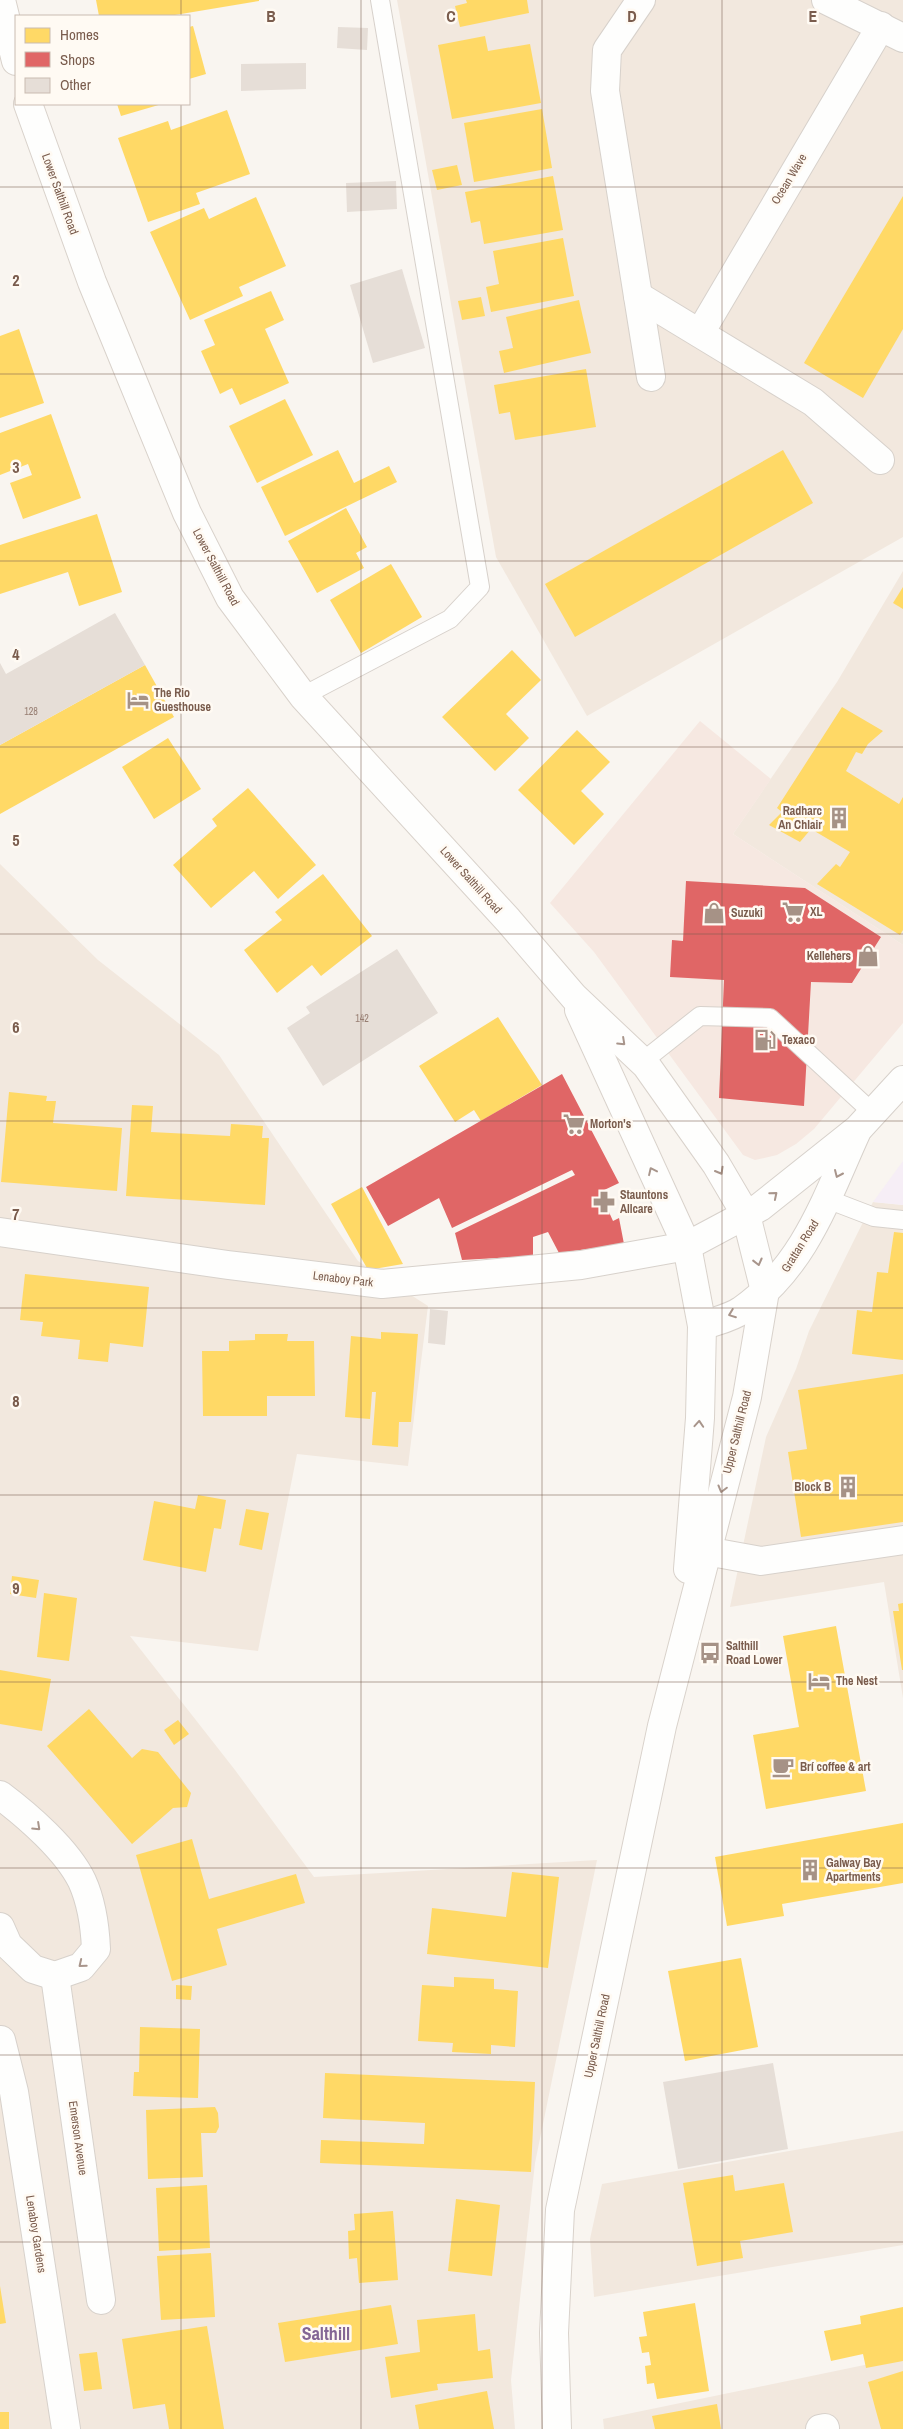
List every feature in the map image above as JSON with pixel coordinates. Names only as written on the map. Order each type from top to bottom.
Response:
[{"type":"street","points":[[1,0],[15,57]]},
{"type":"street","points":[[641,0],[607,50],[605,91],[651,377]]},
{"type":"street","name":"Ocean Wave","points":[[700,333],[892,32],[826,0]]},
{"type":"street","name":"Lower Salthill Road","points":[[28,105],[92,282],[187,513],[230,598],[303,696],[508,920],[574,997],[642,1062],[716,1164],[746,1215]]},
{"type":"street","points":[[638,296],[813,402],[880,460]]},
{"type":"street","name":"Lower Salthill Road","points":[[574,997],[687,1246]]},
{"type":"street","name":"Grattan Road","points":[[687,1246],[760,1208],[866,1121],[903,1080]]},
{"type":"street","name":"Grattan Road","points":[[702,1326],[740,1311],[784,1274],[812,1231],[866,1121]]},
{"type":"street","name":"Upper Salthill Road","points":[[557,2429],[554,2333],[560,2210],[662,1726],[747,1398],[765,1291],[746,1215]]},
{"type":"street","name":"Lenaboy Park","points":[[0,1232],[228,1265],[382,1284],[580,1265],[687,1246]]},
{"type":"street","name":"Upper Salthill Road","points":[[681,1647],[700,1418],[702,1326],[687,1246]]},
{"type":"street","points":[[706,1551],[761,1562],[903,1540]]},
{"type":"street","points":[[0,1795],[42,1832],[64,1856],[82,1881],[95,1920],[96,1949],[81,1967],[55,1976],[33,1969],[8,1945],[0,1927]]},
{"type":"street","name":"Emerson Avenue","points":[[55,1976],[101,2300]]},
{"type":"street","name":"Lenaboy Gardens","points":[[2,2040],[14,2092],[66,2429]]},
{"type":"lane","points":[[303,696],[450,619],[480,587],[380,0]]},
{"type":"lane","points":[[642,1062],[700,1016],[770,1018],[866,1121]]},
{"type":"lane","points":[[827,1198],[874,1217],[903,1220]]},
{"type":"shaded area","points":[[397,0],[903,0],[903,537],[587,716],[496,557]]},
{"type":"shaded area","points":[[903,571],[903,945],[733,834],[837,682]]},
{"type":"shaded area","points":[[700,721],[771,779],[733,834],[903,945],[903,1023],[814,1129],[796,1144],[777,1155],[755,1160],[743,1155],[594,952],[550,903]]},
{"type":"shaded area","points":[[0,864],[98,960],[219,1055],[358,1261],[428,1306],[408,1466],[297,1454],[258,1651],[130,1636],[235,1770],[314,1877],[597,1860],[535,2163],[511,2380],[515,2429],[0,2429]]},
{"type":"shaded area","points":[[903,1161],[903,1205],[873,1202]]},
{"type":"shaded area","points":[[873,1202],[903,1205],[903,1698],[884,1582],[730,1607],[766,1437],[796,1369],[809,1331]]},
{"type":"shaded area","points":[[903,2131],[903,2245],[594,2297],[590,2239],[602,2184]]},
{"type":"shaded area","points":[[903,2357],[903,2429],[604,2429],[603,2419]]},
{"type":"building: Homes","points":[[96,0],[259,0],[175,15],[99,15]]},
{"type":"building: Homes","points":[[466,0],[527,0],[529,13],[460,27],[455,6],[467,3]]},
{"type":"building: Homes","points":[[193,26],[206,74],[190,79],[190,27]]},
{"type":"building: Homes","points":[[485,36],[488,51],[530,44],[541,103],[452,119],[438,45]]},
{"type":"building: Homes","points":[[117,105],[159,105],[121,116]]},
{"type":"building: Homes","points":[[542,109],[552,168],[474,182],[464,123]]},
{"type":"building: Homes","points":[[227,110],[250,174],[196,193],[200,204],[148,222],[118,138],[168,121],[171,130]]},
{"type":"building: Homes","points":[[457,165],[462,185],[437,190],[432,170]]},
{"type":"building: Homes","points":[[553,176],[563,230],[484,244],[480,221],[471,223],[465,192]]},
{"type":"building: Homes","points":[[903,196],[903,329],[863,398],[804,363]]},
{"type":"building: Homes","points":[[256,197],[286,266],[239,287],[243,296],[190,320],[150,232],[204,208],[209,219]]},
{"type":"building: Homes","points":[[563,238],[574,296],[491,312],[486,287],[499,284],[493,251]]},
{"type":"building: Homes","points":[[271,291],[284,320],[265,329],[289,383],[240,405],[232,388],[220,394],[201,351],[215,345],[204,320]]},
{"type":"building: Homes","points":[[481,297],[485,316],[462,320],[458,301]]},
{"type":"building: Homes","points":[[579,300],[591,353],[504,373],[499,351],[513,348],[506,317]]},
{"type":"building: Homes","points":[[19,329],[44,403],[0,418],[0,336]]},
{"type":"building: Homes","points":[[586,369],[596,427],[515,440],[510,412],[499,414],[494,385]]},
{"type":"building: Homes","points":[[285,399],[313,455],[257,483],[229,426]]},
{"type":"building: Homes","points":[[51,414],[81,498],[23,519],[10,483],[32,475],[28,464],[0,475],[0,433]]},
{"type":"building: Homes","points":[[338,450],[354,483],[389,466],[397,482],[285,536],[261,487]]},
{"type":"building: Homes","points":[[783,450],[813,503],[575,637],[545,584]]},
{"type":"building: Homes","points":[[346,508],[367,547],[356,553],[364,568],[317,593],[288,541]]},
{"type":"building: Homes","points":[[97,514],[122,592],[79,606],[68,572],[0,594],[0,545]]},
{"type":"building: Homes","points":[[391,564],[422,617],[361,653],[330,600]]},
{"type":"building: Homes","points":[[903,587],[903,609],[893,603]]},
{"type":"building: Homes","points":[[512,650],[541,680],[506,714],[529,738],[495,771],[442,717]]},
{"type":"building: Homes","points":[[145,665],[174,717],[0,814],[0,745]]},
{"type":"building: Homes","name":"Radharc An Chlair","points":[[842,707],[883,731],[868,744],[862,754],[856,752],[846,771],[899,804],[903,797],[903,930],[900,935],[817,884],[836,864],[840,867],[850,852],[811,829],[800,842],[769,825],[782,812],[777,808]]},
{"type":"building: Homes","points":[[577,730],[610,762],[581,791],[604,814],[574,845],[518,790]]},
{"type":"building: Homes","points":[[168,738],[201,789],[154,819],[122,767]]},
{"type":"building: Homes","points":[[248,788],[316,865],[278,899],[254,871],[211,908],[173,865],[217,826],[212,819]]},
{"type":"building: Homes","points":[[323,874],[372,936],[321,976],[312,965],[277,993],[244,950],[282,920],[275,912]]},
{"type":"building: Homes","points":[[498,1017],[542,1085],[481,1121],[474,1110],[455,1122],[419,1066]]},
{"type":"building: Homes","points":[[9,1092],[47,1096],[46,1101],[56,1101],[53,1123],[122,1128],[117,1191],[1,1182]]},
{"type":"building: Homes","points":[[132,1105],[153,1106],[151,1132],[230,1136],[231,1124],[263,1126],[262,1138],[269,1138],[265,1205],[126,1196]]},
{"type":"building: Homes","points":[[362,1187],[403,1264],[368,1270],[331,1204]]},
{"type":"building: Homes","points":[[894,1232],[903,1233],[903,1360],[852,1354],[857,1310],[872,1312],[877,1272],[888,1273]]},
{"type":"building: Homes","points":[[25,1274],[149,1287],[143,1347],[110,1343],[108,1362],[78,1359],[80,1340],[41,1336],[43,1322],[20,1320]]},
{"type":"building: Homes","points":[[381,1332],[418,1334],[411,1422],[399,1422],[398,1447],[372,1445],[376,1392],[372,1392],[370,1419],[345,1417],[351,1336],[381,1339]]},
{"type":"building: Homes","points":[[255,1334],[288,1334],[287,1341],[314,1341],[315,1396],[267,1396],[267,1416],[203,1416],[202,1351],[229,1351],[229,1341],[255,1340]]},
{"type":"building: Homes","name":"Block B","points":[[903,1374],[903,1522],[801,1537],[788,1452],[807,1449],[798,1390]]},
{"type":"building: Homes","points":[[198,1495],[226,1500],[221,1529],[214,1528],[206,1572],[143,1560],[154,1501],[195,1509]]},
{"type":"building: Homes","points":[[246,1509],[269,1513],[262,1550],[239,1545]]},
{"type":"building: Homes","points":[[12,1576],[39,1580],[36,1598],[10,1594]]},
{"type":"building: Homes","points":[[44,1593],[77,1598],[69,1661],[37,1657]]},
{"type":"building: Homes","points":[[903,1603],[902,1670],[893,1611],[899,1611],[898,1604]]},
{"type":"building: Homes","name":"The Nest","points":[[836,1626],[866,1791],[766,1809],[753,1735],[799,1727],[783,1636]]},
{"type":"building: Homes","points":[[0,1670],[51,1679],[42,1731],[0,1724]]},
{"type":"building: Homes","points":[[89,1709],[132,1758],[142,1749],[158,1752],[191,1793],[187,1807],[173,1808],[132,1844],[47,1746]]},
{"type":"building: Homes","points":[[178,1720],[189,1734],[174,1745],[164,1730]]},
{"type":"building: Homes","name":"Galway Bay Apartments","points":[[903,1823],[903,1883],[782,1904],[784,1916],[727,1926],[715,1857]]},
{"type":"building: Homes","points":[[192,1839],[209,1899],[296,1874],[305,1903],[217,1929],[227,1965],[172,1981],[136,1855]]},
{"type":"building: Homes","points":[[512,1872],[559,1877],[548,1968],[427,1954],[432,1908],[506,1917]]},
{"type":"building: Homes","points":[[741,1958],[758,2047],[685,2061],[668,1971]]},
{"type":"building: Homes","points":[[454,1977],[494,1979],[494,1989],[518,1991],[515,2047],[491,2045],[491,2054],[452,2052],[453,2043],[418,2041],[422,1985],[454,1987]]},
{"type":"building: Homes","points":[[176,1985],[192,1986],[191,2000],[176,1999]]},
{"type":"building: Homes","points":[[140,2027],[200,2029],[198,2098],[133,2096],[134,2072],[139,2072]]},
{"type":"building: Homes","points":[[325,2073],[535,2082],[531,2172],[320,2163],[321,2140],[424,2144],[425,2123],[323,2118]]},
{"type":"building: Homes","points":[[215,2107],[218,2113],[219,2127],[216,2133],[201,2133],[203,2177],[148,2179],[146,2110]]},
{"type":"building: Homes","points":[[733,2175],[735,2191],[784,2183],[793,2232],[740,2241],[743,2258],[697,2266],[683,2183]]},
{"type":"building: Homes","points":[[207,2185],[210,2248],[159,2251],[156,2188]]},
{"type":"building: Homes","points":[[456,2199],[500,2205],[492,2276],[448,2271]]},
{"type":"building: Homes","points":[[393,2211],[398,2280],[359,2283],[357,2258],[349,2259],[348,2231],[355,2230],[354,2214]]},
{"type":"building: Homes","points":[[211,2253],[215,2317],[161,2320],[157,2256]]},
{"type":"building: Homes","points":[[0,2286],[6,2323],[0,2324]]},
{"type":"building: Homes","points":[[695,2303],[709,2391],[657,2399],[654,2383],[647,2384],[645,2366],[651,2365],[649,2352],[642,2353],[639,2337],[647,2336],[643,2312]]},
{"type":"building: Homes","points":[[391,2305],[398,2344],[285,2362],[278,2323]]},
{"type":"building: Homes","points":[[903,2307],[903,2361],[866,2368],[863,2354],[831,2361],[824,2331],[861,2324],[860,2316]]},
{"type":"building: Homes","points":[[475,2314],[478,2351],[490,2349],[493,2378],[437,2384],[438,2390],[391,2398],[385,2357],[420,2352],[417,2320]]},
{"type":"building: Homes","points":[[207,2326],[224,2429],[169,2429],[165,2404],[133,2409],[122,2339]]},
{"type":"building: Homes","points":[[97,2352],[102,2389],[84,2391],[79,2354]]},
{"type":"building: Homes","points":[[903,2371],[903,2429],[881,2429],[868,2382]]},
{"type":"building: Homes","points":[[487,2391],[494,2429],[419,2429],[415,2405]]},
{"type":"building: Homes","points":[[717,2404],[721,2429],[655,2429],[652,2416]]},
{"type":"building: Homes","points":[[0,2412],[9,2412],[9,2429],[0,2429]]},
{"type":"building: Shops","points":[[686,881],[805,888],[881,937],[852,983],[811,982],[804,1106],[719,1098],[724,980],[670,977],[672,940],[683,941]]},
{"type":"building: Shops","points":[[562,1074],[619,1183],[600,1192],[613,1221],[619,1218],[624,1244],[559,1253],[548,1232],[533,1237],[533,1256],[462,1260],[455,1233],[575,1175],[572,1170],[452,1228],[439,1198],[388,1226],[366,1187]]},
{"type":"building: Other","points":[[338,27],[368,28],[367,50],[337,48]]},
{"type":"building: Other","points":[[306,63],[306,89],[241,91],[241,64]]},
{"type":"building: Other","points":[[396,181],[397,209],[347,212],[346,183]]},
{"type":"building: Other","points":[[402,269],[425,348],[373,363],[350,285]]},
{"type":"building: Other","points":[[115,613],[145,665],[0,745],[0,663],[6,674]]},
{"type":"building: Other","points":[[397,949],[438,1013],[323,1086],[287,1028],[310,1013],[306,1007]]},
{"type":"building: Other","points":[[430,1309],[448,1311],[445,1345],[428,1343]]},
{"type":"building: Other","points":[[773,2063],[788,2149],[678,2169],[663,2082]]},
{"type":"place","name":"The Rio Guesthouse","points":[[138,700]]},
{"type":"place","name":"Radharc An Chlair","points":[[839,818]]},
{"type":"place","name":"XL","points":[[793,912]]},
{"type":"place","name":"Suzuki","points":[[714,913]]},
{"type":"place","name":"Kellehers","points":[[868,956]]},
{"type":"place","name":"Texaco","points":[[765,1040]]},
{"type":"place","name":"Morton's","points":[[574,1124]]},
{"type":"place","name":"Stauntons Allcare","points":[[604,1202]]},
{"type":"place","name":"Block B","points":[[848,1487]]},
{"type":"place","name":"Salthill Road Lower","points":[[710,1653]]},
{"type":"place","name":"The Nest","points":[[819,1681]]},
{"type":"place","name":"Brí coffee & art","points":[[783,1767]]},
{"type":"place","name":"Galway Bay Apartments","points":[[810,1870]]},
{"type":"district","name":"Salthill","points":[[326,2334]]}]
